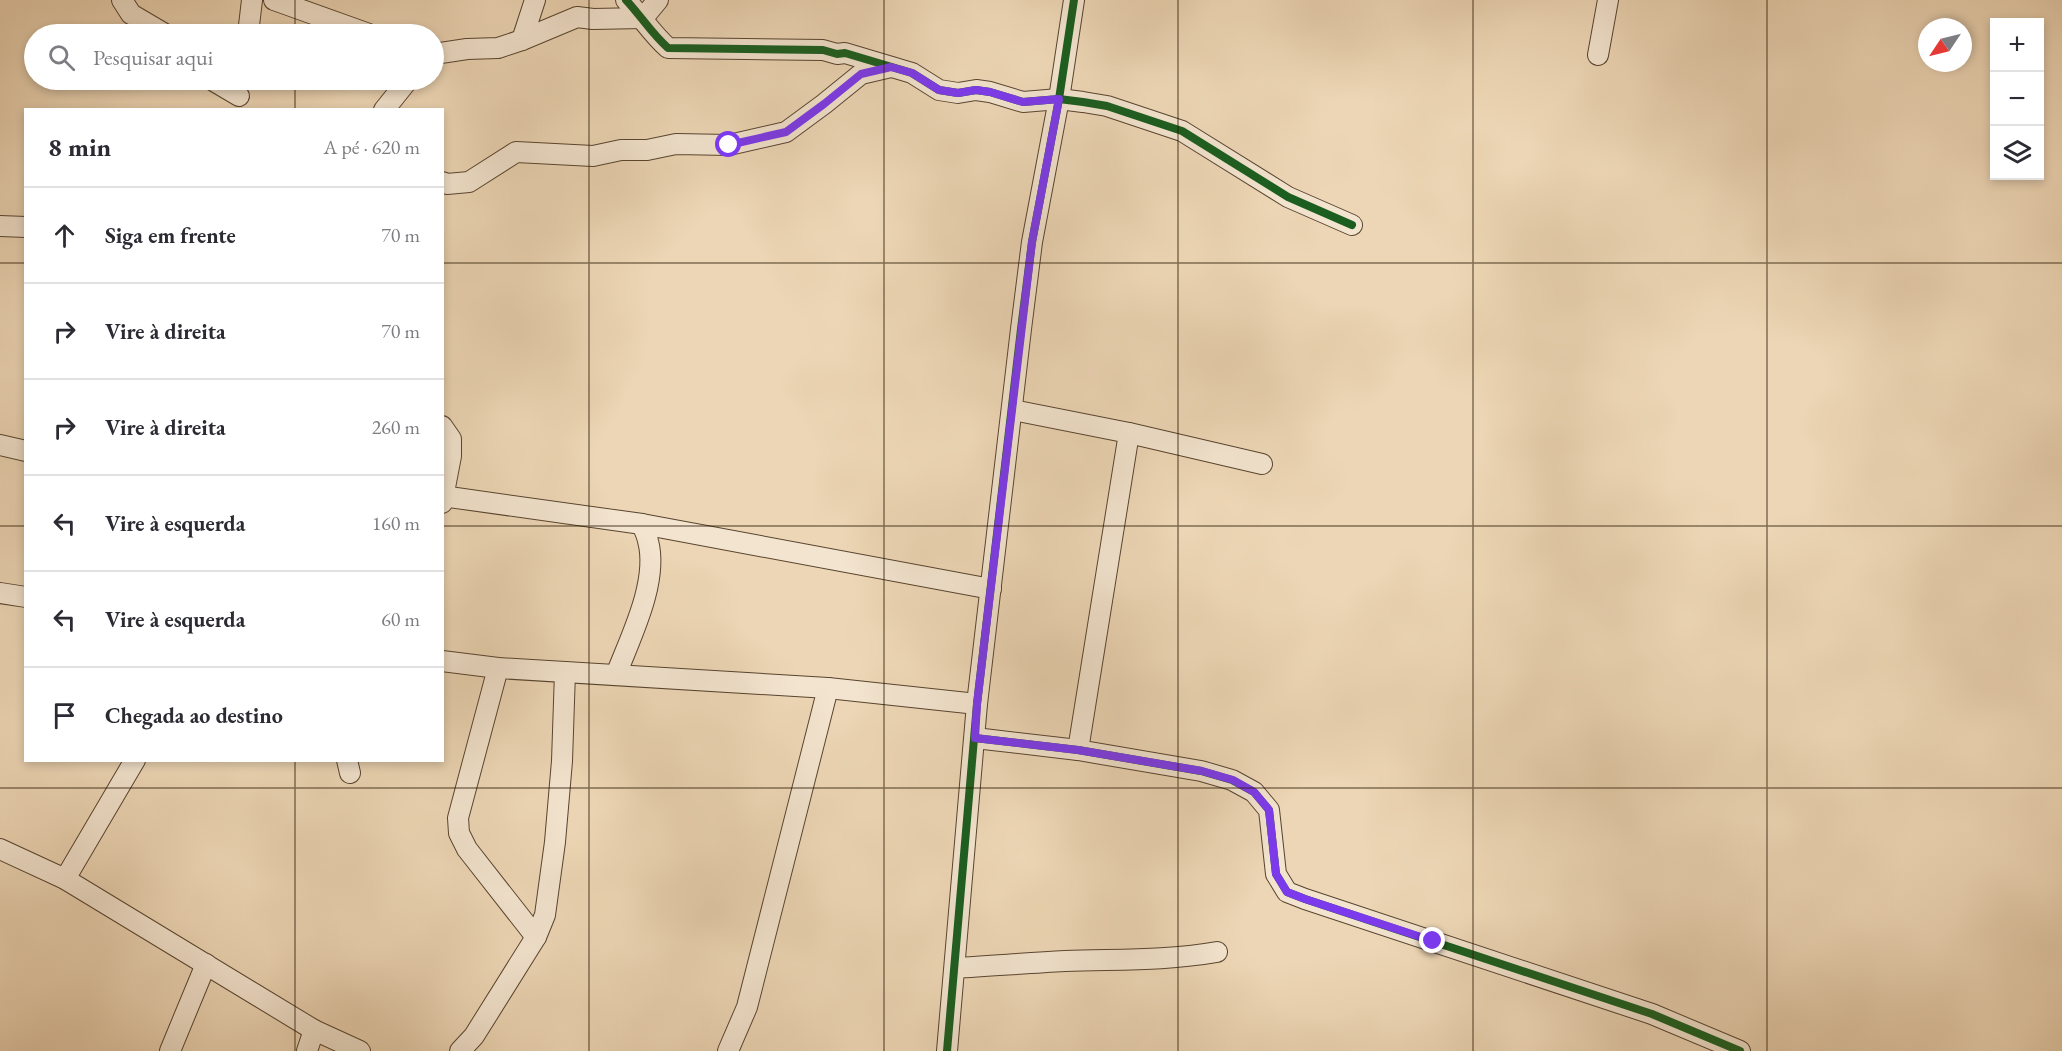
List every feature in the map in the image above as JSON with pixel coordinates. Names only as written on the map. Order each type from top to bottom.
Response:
[{"type":"street","points":[[122,0],[131,14],[148,24]]},
{"type":"street","points":[[249,24],[252,0]]},
{"type":"street","points":[[274,0],[341,24]]},
{"type":"street","points":[[522,40],[535,0]]},
{"type":"street","points":[[626,0],[643,18],[652,34],[668,48],[823,50],[912,73],[939,90],[958,93],[976,90],[1023,102],[1059,99],[1107,106],[1182,131],[1288,197],[1352,225]]},
{"type":"street","points":[[444,52],[467,48],[498,48],[577,16],[593,19],[643,18],[658,0]]},
{"type":"street","points":[[947,1051],[977,704],[1032,242],[1059,99],[1074,0]]},
{"type":"street","points":[[1598,55],[1608,0]]},
{"type":"street","points":[[444,183],[469,182],[516,152],[593,156],[621,150],[646,150],[676,144],[729,145],[786,132],[861,74],[891,67]]},
{"type":"street","points":[[386,108],[400,90]]},
{"type":"street","points":[[0,226],[24,227]]},
{"type":"street","points":[[1013,410],[1129,433],[1262,464]]},
{"type":"street","points":[[444,429],[451,439],[451,448],[444,490]]},
{"type":"street","points":[[1078,750],[1129,433]]},
{"type":"street","points":[[0,445],[24,450]]},
{"type":"street","points":[[444,496],[642,524],[991,589]]},
{"type":"street","points":[[616,675],[644,601],[650,572],[648,541],[642,524]]},
{"type":"street","points":[[0,593],[24,597]]},
{"type":"street","points":[[444,661],[498,668],[828,688],[977,704]]},
{"type":"street","points":[[498,668],[458,818],[459,833],[467,849],[536,937]]},
{"type":"street","points":[[460,1051],[474,1036],[536,937],[545,915],[555,842],[562,761],[566,672]]},
{"type":"street","points":[[728,1051],[747,1007],[828,688]]},
{"type":"street","points":[[975,738],[1078,750],[1202,771],[1233,780],[1254,792],[1269,810],[1276,874],[1287,892],[1652,1014],[1740,1051]]},
{"type":"street","points":[[65,879],[134,762]]},
{"type":"street","points":[[0,849],[65,879],[314,1030],[360,1051]]},
{"type":"street","points":[[955,968],[1066,961],[1146,960],[1217,952]]},
{"type":"street","points":[[170,1051],[206,964]]},
{"type":"street","points":[[307,1051],[314,1030]]},
{"type":"cycle path","points":[[626,0],[668,48],[823,50],[837,54],[845,53],[912,73],[939,90],[958,93],[976,90],[1023,102],[1059,99],[1107,106],[1182,131],[1288,197],[1352,225]]},
{"type":"cycle path","points":[[947,1051],[977,704],[1021,329],[1032,242],[1059,99],[1074,0]]},
{"type":"cycle path","points":[[975,738],[1078,750],[1201,771],[1232,780],[1254,792],[1269,810],[1276,874],[1287,892],[1652,1014],[1740,1051]]},
{"type":"route","points":[[729,145],[786,132],[861,74],[891,67],[912,73],[939,90],[958,93],[976,90],[1023,102],[1059,99],[1032,242],[977,704],[975,738],[1078,750],[1202,771],[1233,780],[1254,792],[1269,810],[1276,874],[1287,892],[1433,941]]}]
